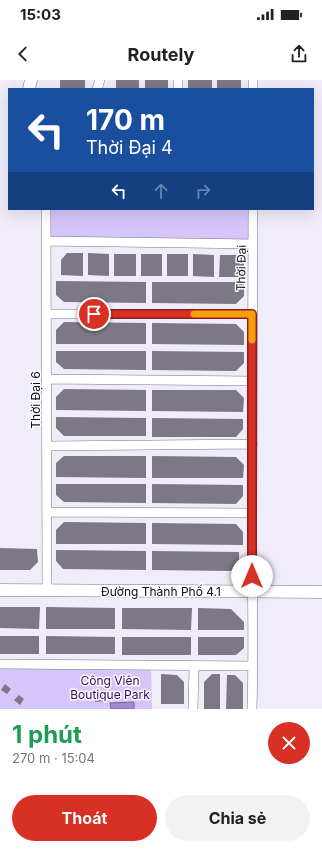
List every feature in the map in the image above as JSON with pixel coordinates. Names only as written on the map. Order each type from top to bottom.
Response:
[{"type":"street","name":"Thời Đại 6","points":[[46,210],[48,590]]},
{"type":"street","name":"Thời Đại","points":[[252,709],[253,210]]},
{"type":"street","points":[[46,241],[253,244]]},
{"type":"street","points":[[47,314],[252,314]]},
{"type":"street","points":[[47,379],[252,381]]},
{"type":"street","points":[[47,446],[253,444]]},
{"type":"street","points":[[47,512],[252,513]]},
{"type":"street","name":"Đường Thành Phố 4.1","points":[[0,590],[322,592]]},
{"type":"street","points":[[0,664],[253,666]]},
{"type":"street","points":[[193,709],[194,666]]},
{"type":"green space","points":[[46,210],[253,210],[253,244],[46,241]]},
{"type":"green space","name":"Công Viên Boutique Park","points":[[0,664],[151,665],[152,709],[0,709]]},
{"type":"shaded area","points":[[134,702],[134,709],[111,709],[110,703]]},
{"type":"building","points":[[60,80],[85,80],[85,88],[60,88]]},
{"type":"building","points":[[116,80],[139,80],[139,88],[116,88]]},
{"type":"building","points":[[145,80],[168,80],[168,88],[145,88]]},
{"type":"building","points":[[188,80],[212,80],[212,88],[188,88]]},
{"type":"building","points":[[217,80],[241,80],[241,88],[217,88]]},
{"type":"building","points":[[67,253],[83,253],[83,276],[61,275],[61,260]]},
{"type":"building","points":[[88,253],[109,254],[109,276],[88,275]]},
{"type":"building","points":[[114,254],[136,254],[136,276],[114,276]]},
{"type":"building","points":[[141,254],[162,254],[162,276],[141,276]]},
{"type":"building","points":[[167,254],[188,254],[188,276],[167,276]]},
{"type":"building","points":[[193,254],[214,255],[214,277],[193,276]]},
{"type":"building","points":[[220,255],[237,255],[244,262],[244,277],[219,277]]},
{"type":"building","points":[[56,281],[146,282],[146,303],[64,302],[56,295]]},
{"type":"building","points":[[152,282],[244,282],[244,296],[236,304],[152,303]]},
{"type":"building","points":[[64,322],[146,323],[146,344],[56,344],[56,330]]},
{"type":"building","points":[[152,323],[236,324],[244,332],[244,345],[152,344]]},
{"type":"building","points":[[56,351],[146,351],[146,370],[64,369],[56,362]]},
{"type":"building","points":[[152,351],[244,352],[244,363],[236,371],[152,370]]},
{"type":"building","points":[[64,389],[146,390],[146,411],[56,410],[56,397]]},
{"type":"building","points":[[152,390],[236,390],[244,398],[243,412],[152,411]]},
{"type":"building","points":[[56,417],[146,418],[146,436],[64,436],[56,428]]},
{"type":"building","points":[[152,418],[243,419],[243,429],[236,437],[152,437]]},
{"type":"building","points":[[64,456],[146,456],[146,478],[56,477],[56,463]]},
{"type":"building","points":[[152,456],[236,457],[244,465],[243,478],[152,478]]},
{"type":"building","points":[[56,484],[146,484],[146,503],[64,502],[56,495]]},
{"type":"building","points":[[152,484],[243,485],[243,496],[236,504],[152,503]]},
{"type":"building","points":[[64,522],[146,523],[146,544],[56,544],[56,530]]},
{"type":"building","points":[[152,523],[236,524],[243,532],[243,545],[152,544]]},
{"type":"building","points":[[0,548],[37,549],[38,562],[30,570],[0,570]]},
{"type":"building","points":[[56,550],[146,551],[146,570],[63,569],[56,561]]},
{"type":"building","points":[[152,551],[239,552],[239,562],[231,571],[152,570]]},
{"type":"building","points":[[0,607],[40,607],[39,629],[0,628]]},
{"type":"building","points":[[46,607],[115,608],[115,629],[46,629]]},
{"type":"building","points":[[122,608],[192,608],[191,630],[122,629]]},
{"type":"building","points":[[198,608],[231,609],[244,622],[244,630],[198,630]]},
{"type":"building","points":[[0,636],[39,636],[39,654],[0,654]]},
{"type":"building","points":[[46,636],[115,637],[115,654],[46,654]]},
{"type":"building","points":[[122,637],[191,637],[191,655],[122,655]]},
{"type":"building","points":[[198,637],[244,637],[244,648],[236,655],[198,655]]},
{"type":"building","points":[[161,674],[177,675],[184,682],[184,704],[161,704]]},
{"type":"building","points":[[212,674],[220,674],[220,709],[204,709],[204,682]]},
{"type":"building","points":[[227,675],[235,675],[243,683],[243,709],[226,709]]},
{"type":"building","points":[[5,684],[11,689],[7,694],[1,690]]},
{"type":"building","points":[[19,695],[24,699],[20,705],[14,700]]},
{"type":"building","points":[[95,695],[105,695],[105,701],[95,702]]},
{"type":"slow traffic","points":[[194,314],[252,314],[252,340]]},
{"type":"route","points":[[94,314],[252,314],[252,576]]}]
